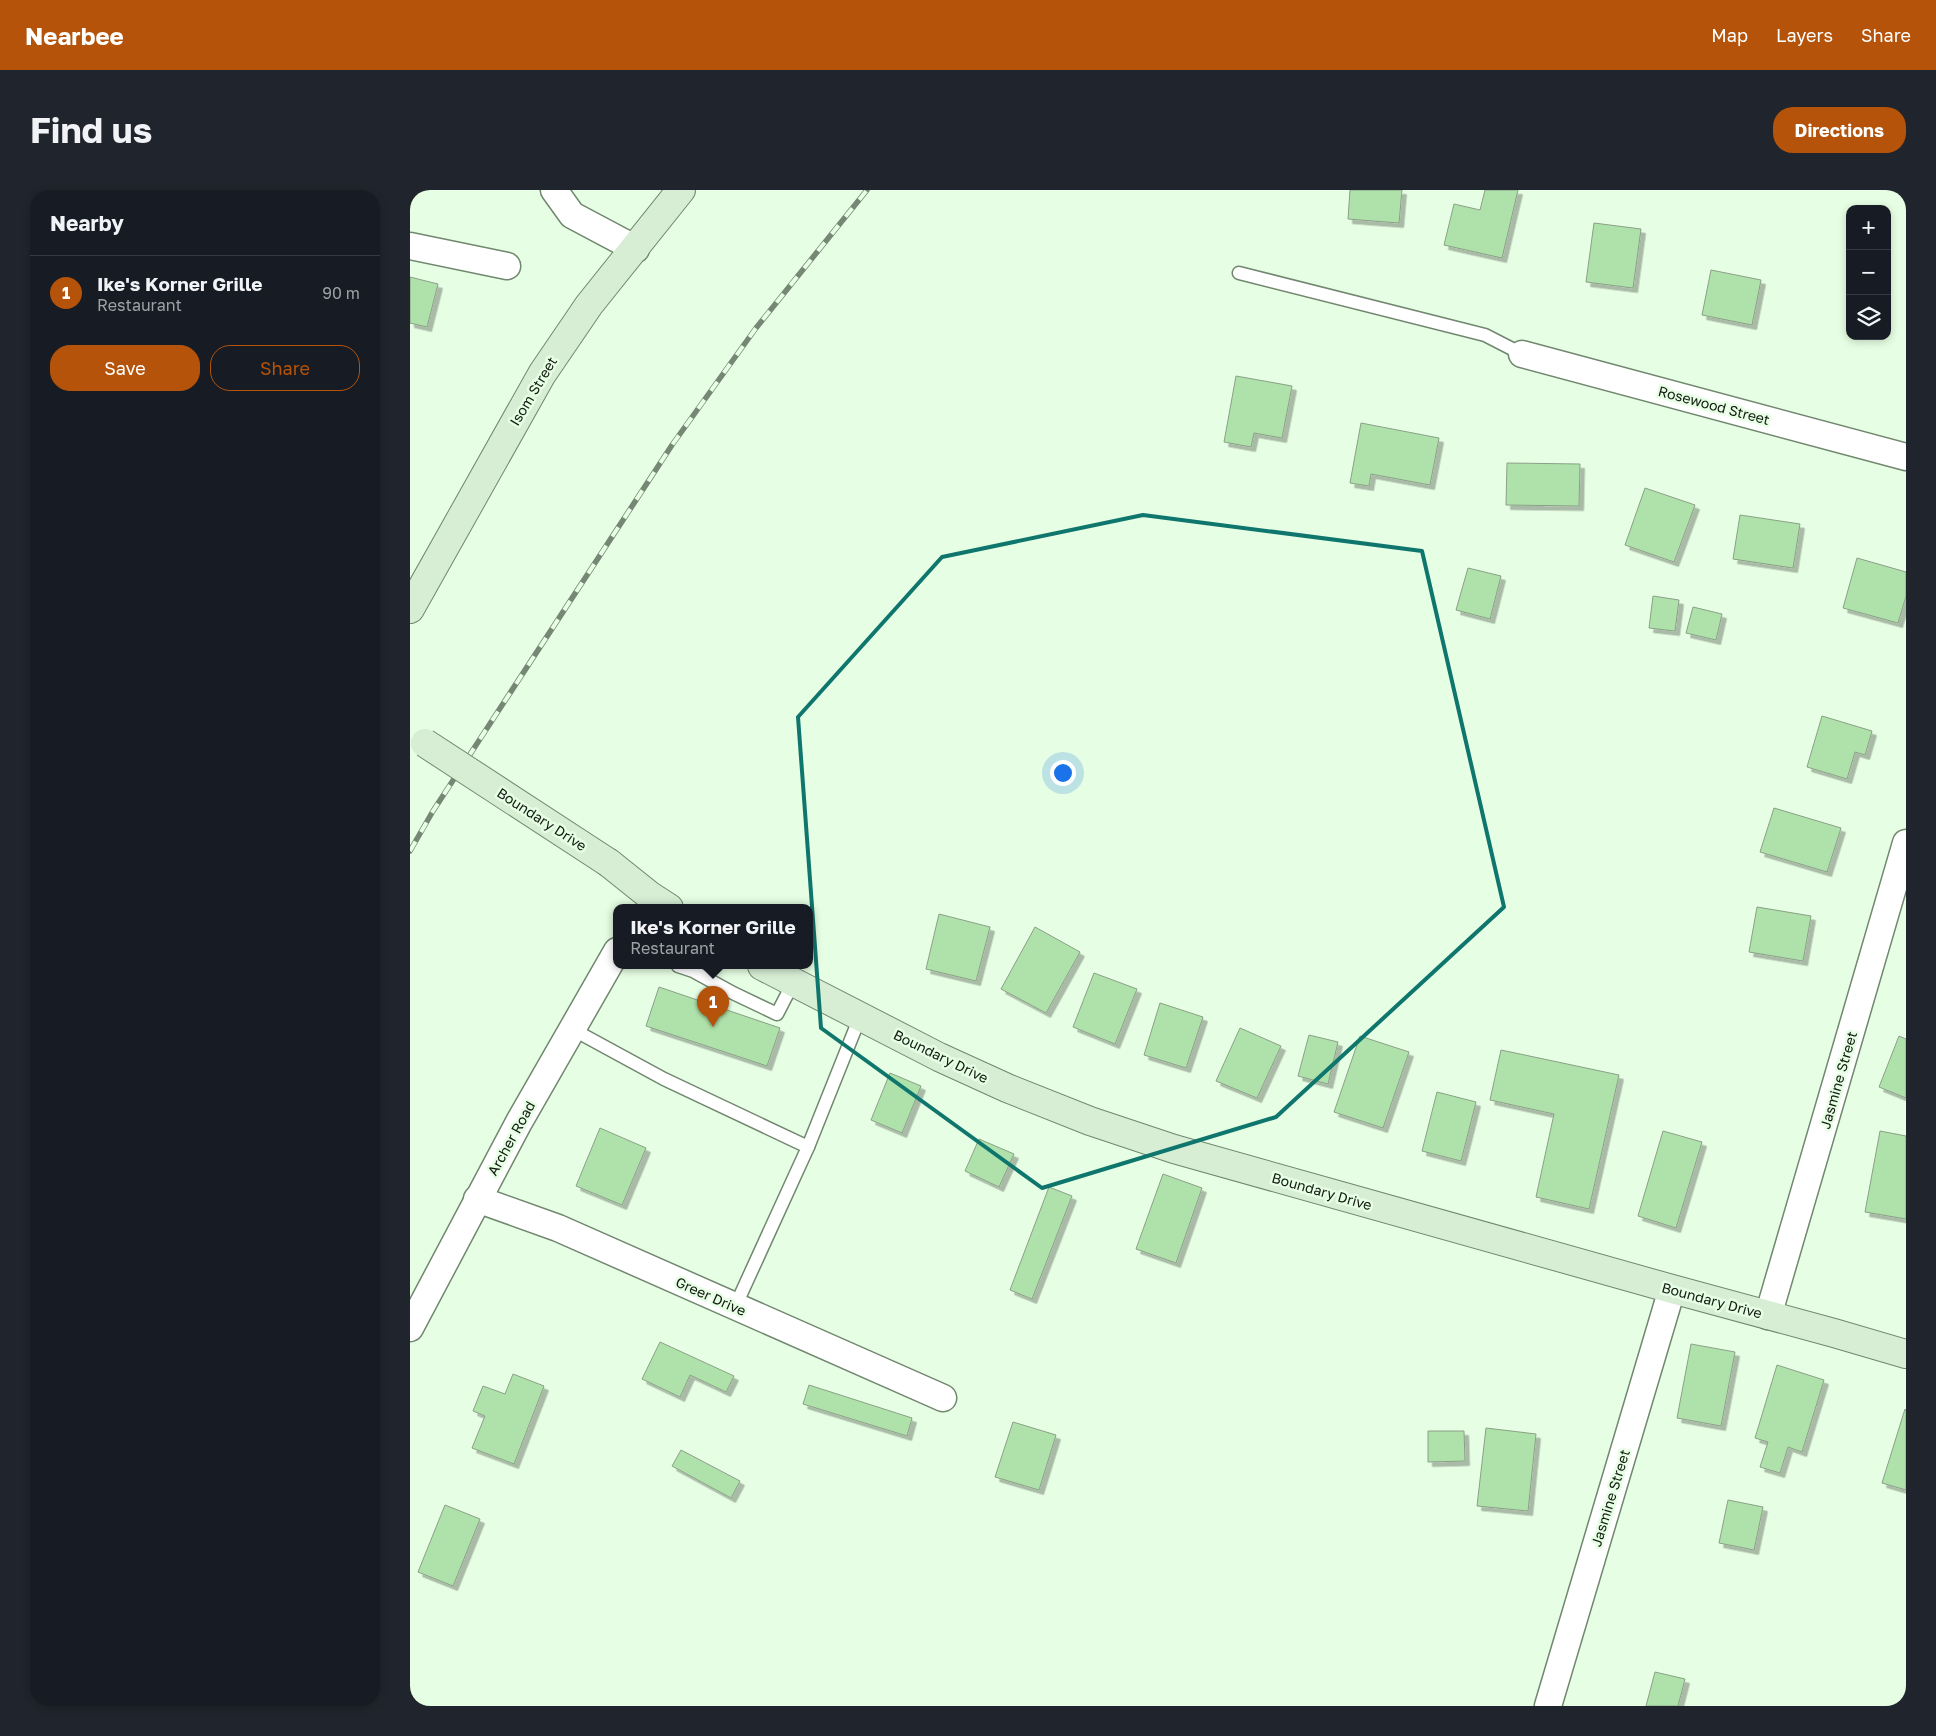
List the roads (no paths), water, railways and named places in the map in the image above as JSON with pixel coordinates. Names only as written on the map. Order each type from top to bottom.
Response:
[{"type":"street","points":[[554,190],[572,215],[636,249]]},
{"type":"street","name":"Isom Street","points":[[410,610],[542,374],[589,306],[681,190]]},
{"type":"street","points":[[410,246],[506,266]]},
{"type":"street","name":"Rosewood Street","points":[[1522,354],[1906,457]]},
{"type":"street","name":"Boundary Drive","points":[[417,740],[608,863],[653,904]]},
{"type":"street","name":"Jasmine Street","points":[[1768,1316],[1906,843]]},
{"type":"street","name":"Archer Road","points":[[410,1328],[477,1199],[613,958]]},
{"type":"street","name":"Boundary Drive","points":[[767,969],[939,1057],[1007,1088],[1174,1149],[1906,1354]]},
{"type":"street","name":"Greer Drive","points":[[477,1199],[558,1228],[943,1398]]},
{"type":"street","name":"Jasmine Street","points":[[1548,1706],[1672,1289]]},
{"type":"lane","points":[[1239,273],[1485,335],[1522,354]]},
{"type":"lane","points":[[687,969],[733,994],[777,1014],[793,983]]},
{"type":"lane","points":[[735,1307],[808,1147],[860,1017]]},
{"type":"lane","points":[[572,1029],[664,1079],[808,1147]]},
{"type":"railway","points":[[410,851],[433,811],[672,445],[756,328],[867,190]]},
{"type":"place","name":"Ike's Korner Grille","points":[[713,1027]]}]
